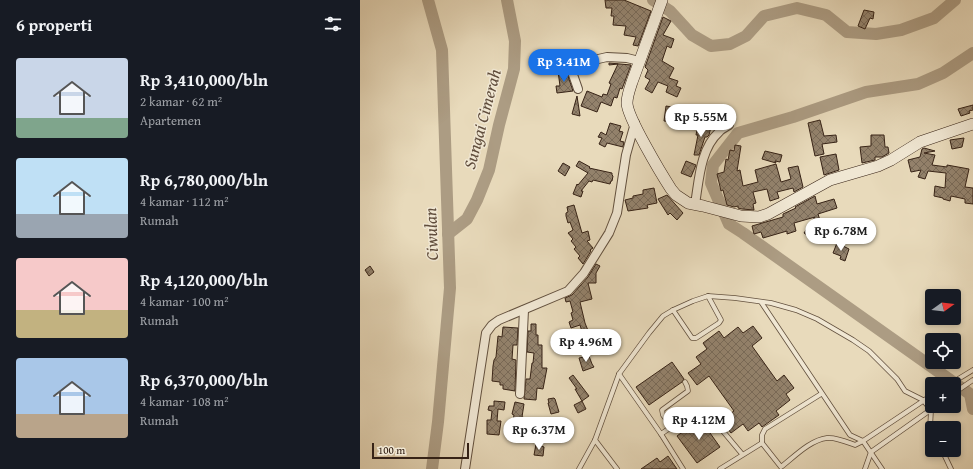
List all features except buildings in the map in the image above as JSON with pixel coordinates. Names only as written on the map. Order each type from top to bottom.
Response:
[{"type":"main road","points":[[662,0],[639,61],[627,102],[634,123],[671,189],[682,200],[688,203],[741,216],[751,217],[768,214],[830,180],[878,166],[891,160],[920,142],[973,124]]},
{"type":"street","points":[[578,89],[571,69],[572,64],[607,57],[627,58],[639,61]]},
{"type":"street","points":[[465,469],[486,333],[492,325],[499,320],[568,291],[584,273],[609,233],[617,213],[626,155],[634,123]]},
{"type":"street","points":[[699,205],[699,180],[704,158],[708,148],[719,131],[729,125]]},
{"type":"street","points":[[520,394],[524,310]]},
{"type":"lane","points":[[673,310],[692,338],[696,338],[719,323],[720,320],[708,296]]},
{"type":"lane","points":[[579,469],[595,440],[619,374],[649,333],[663,316],[693,301],[708,296],[771,303],[796,310],[817,319],[869,351],[897,379],[905,391],[925,402]]},
{"type":"lane","points":[[761,302],[850,436],[863,442],[882,469]]},
{"type":"lane","points":[[961,378],[973,370]]},
{"type":"lane","points":[[619,374],[661,434],[683,469]]},
{"type":"lane","points":[[961,389],[973,380]]},
{"type":"lane","points":[[672,427],[663,415],[662,410],[688,391],[685,382]]},
{"type":"lane","points":[[822,394],[765,429],[762,435],[762,442],[782,468],[817,441],[828,438],[855,445],[863,442],[923,400]]},
{"type":"lane","points":[[661,434],[692,413],[700,410],[706,411],[742,454]]},
{"type":"lane","points":[[865,469],[871,452],[927,413]]},
{"type":"lane","points":[[595,440],[617,469]]},
{"type":"lane","points":[[720,469],[762,442]]},
{"type":"lane","points":[[945,457],[951,469]]},
{"type":"waterway","name":"Ciwulan","points":[[428,0],[442,50],[450,288],[438,422],[432,469]]},
{"type":"waterway","name":"Sungai Cimerah","points":[[448,234],[467,219],[477,200],[489,170],[514,69],[515,41],[507,0]]},
{"type":"waterway","name":"Sungai Cimerah","points":[[653,0],[670,11],[692,35],[711,46],[730,44],[746,36],[764,16],[797,8],[826,15],[847,32],[876,34],[901,30],[934,18],[955,0]]},
{"type":"waterway","points":[[973,53],[943,73],[918,84],[866,92],[793,117],[738,133],[713,165],[711,183],[729,224],[970,394],[973,409]]}]
